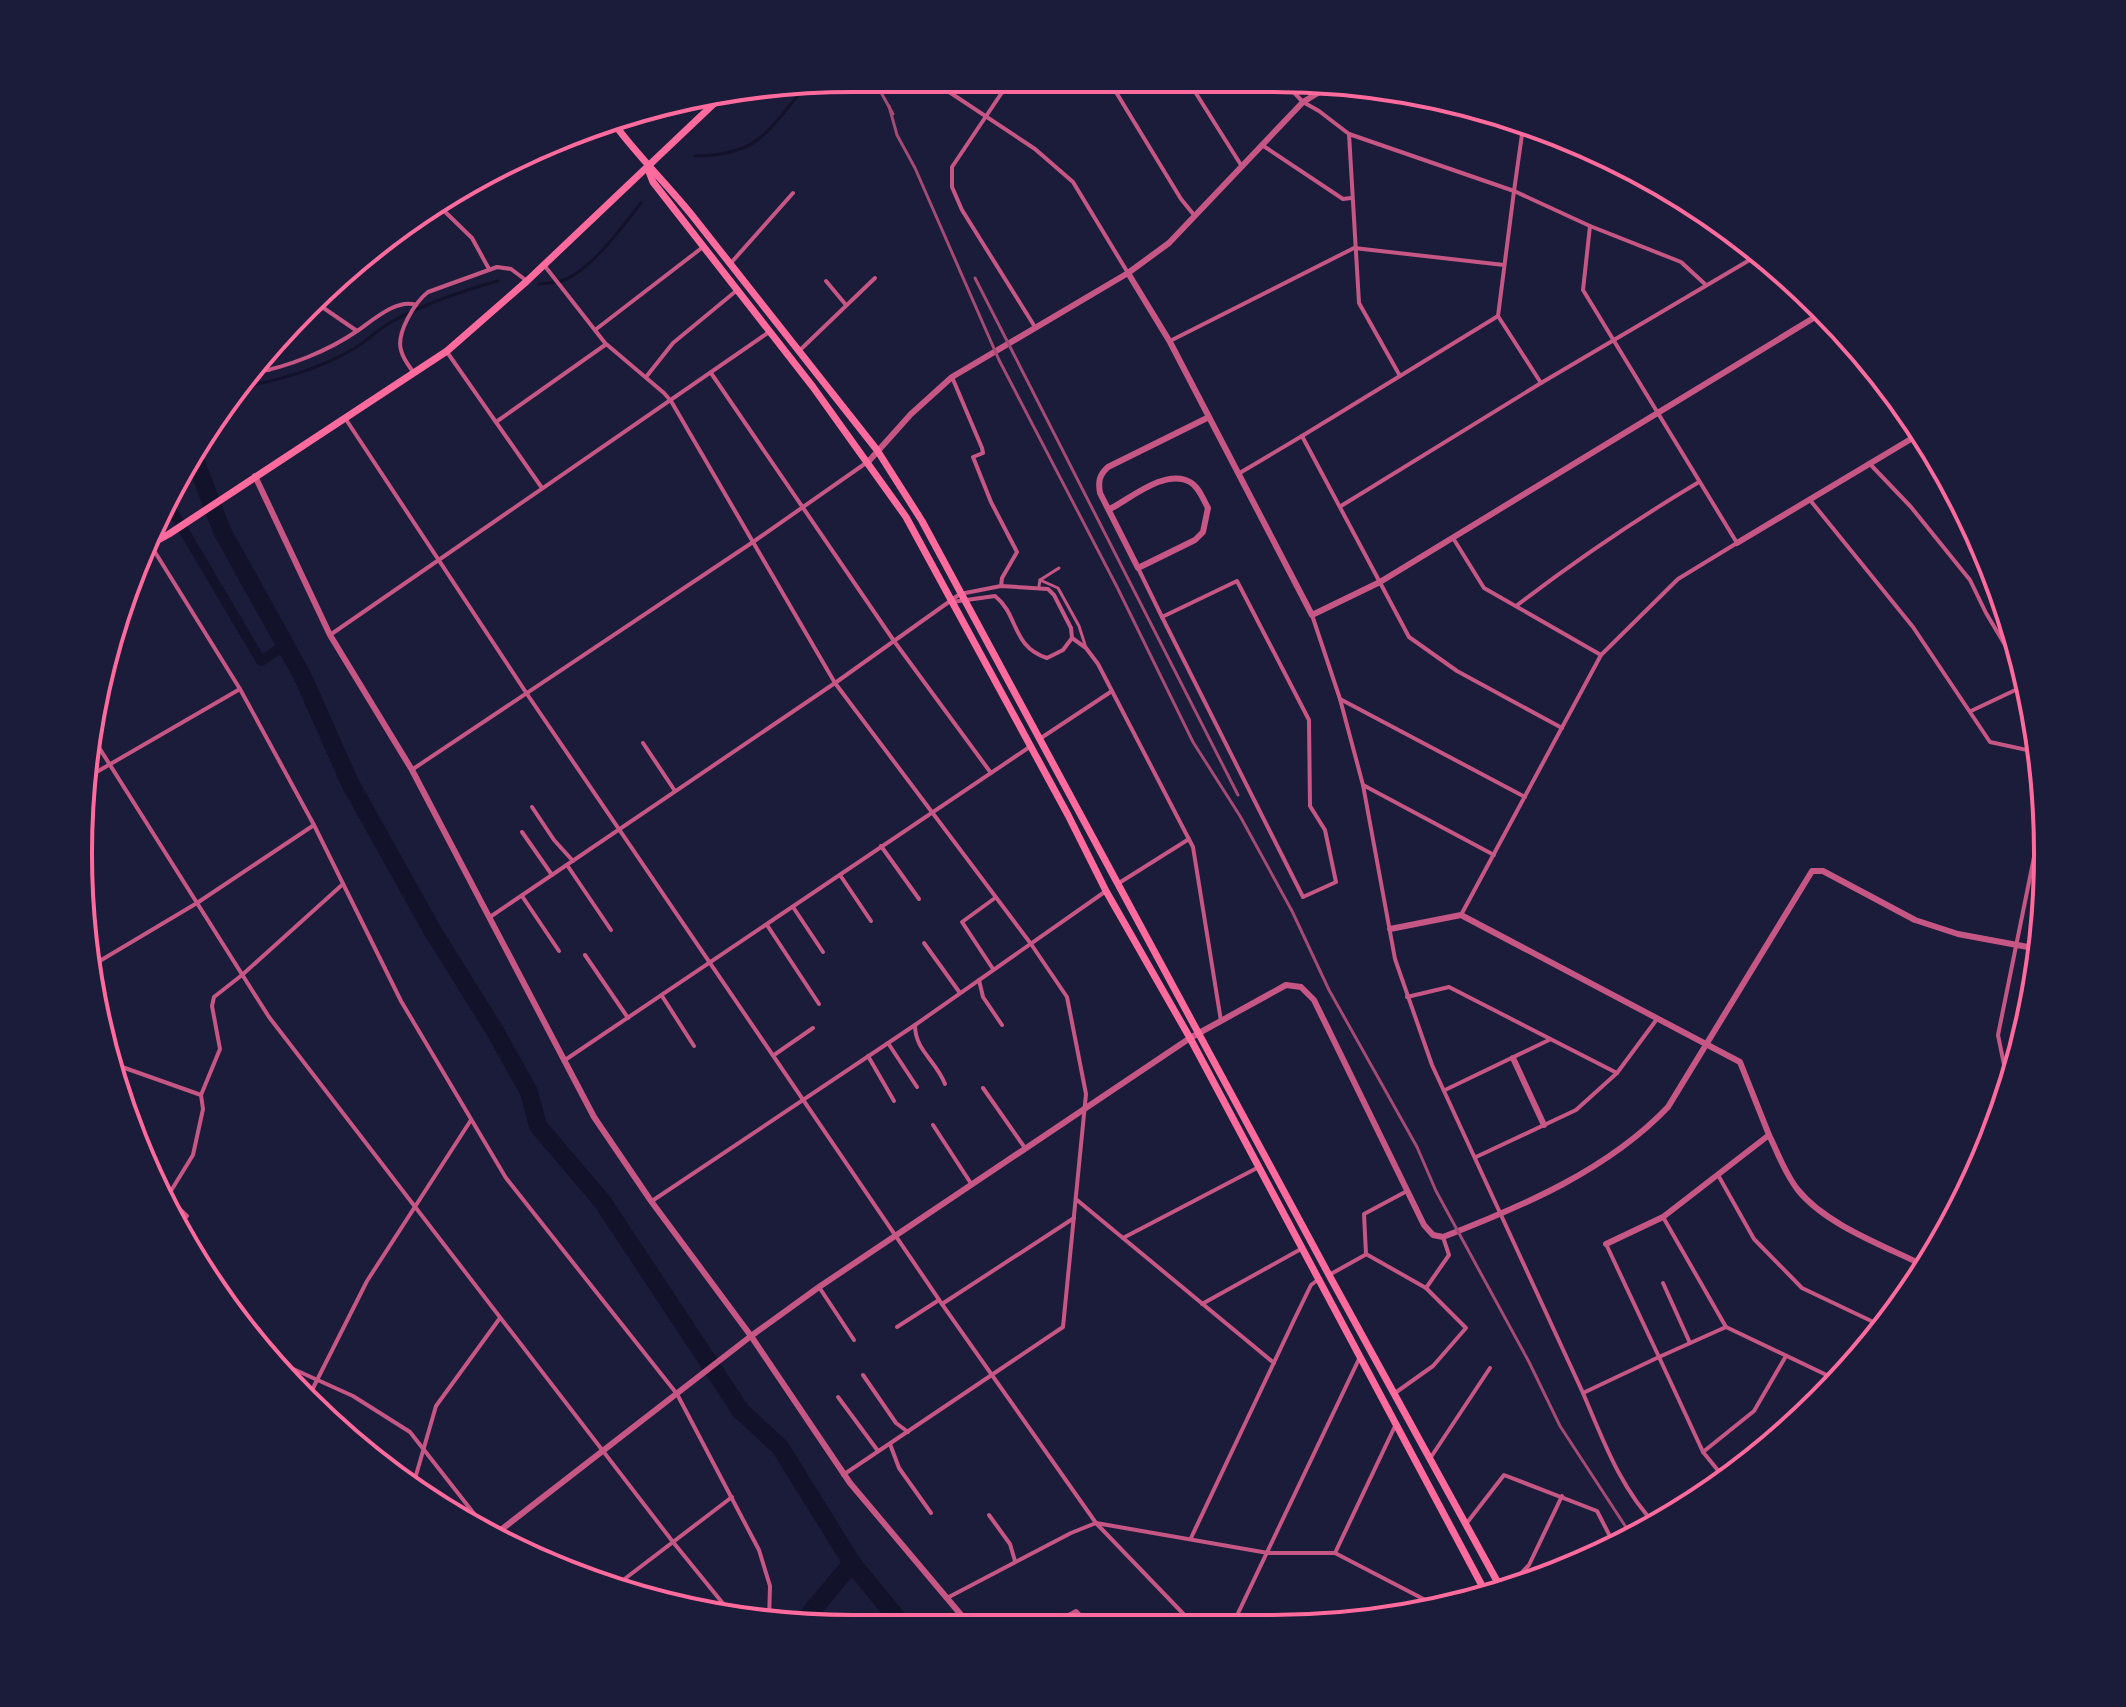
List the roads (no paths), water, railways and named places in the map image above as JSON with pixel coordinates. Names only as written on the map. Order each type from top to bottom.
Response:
[{"type":"main road","points":[[161,538],[447,351],[527,281],[547,268],[711,106]]},
{"type":"main road","points":[[618,129],[647,166],[663,179],[877,450],[922,521],[1119,883],[1259,1166],[1482,1585]]},
{"type":"main road","points":[[647,166],[653,182],[868,462],[906,517],[1106,891],[1268,1158],[1498,1581]]},
{"type":"street","points":[[948,92],[1035,149],[1073,182],[1170,342],[1312,615],[1340,699],[1363,785],[1395,959],[1423,1043],[1609,1454],[1647,1516]]},
{"type":"street","points":[[1003,92],[952,167],[952,187],[962,210],[1035,328]]},
{"type":"street","points":[[1116,92],[1181,199],[1195,216]]},
{"type":"street","points":[[1195,92],[1242,166]]},
{"type":"street","points":[[1294,93],[1349,134],[1514,191],[1590,226],[1681,262],[1706,285]]},
{"type":"street","points":[[412,770],[868,462],[911,414],[952,377],[1128,273],[1169,243],[1303,102],[1317,94]]},
{"type":"street","points":[[1349,134],[1359,303],[1400,376]]},
{"type":"street","points":[[1522,134],[1498,316],[1541,383]]},
{"type":"street","points":[[1262,145],[1343,199],[1352,198]]},
{"type":"street","points":[[730,264],[793,193]]},
{"type":"street","points":[[444,211],[472,238],[489,269]]},
{"type":"street","points":[[1590,226],[1583,290],[1737,543]]},
{"type":"street","points":[[595,330],[703,247]]},
{"type":"street","points":[[1170,342],[1354,248],[1504,265]]},
{"type":"street","points":[[1341,506],[1613,339],[1749,260]]},
{"type":"street","points":[[414,373],[401,352],[400,342],[416,305],[428,292],[497,267],[511,269],[527,281]]},
{"type":"street","points":[[547,268],[607,344],[671,401],[835,683],[1031,944],[1067,997],[1086,1094],[1063,1327],[843,1475]]},
{"type":"street","points":[[799,352],[875,278]]},
{"type":"street","points":[[826,281],[846,305]]},
{"type":"street","points":[[646,377],[673,343],[737,291]]},
{"type":"street","points":[[265,371],[340,343],[394,308],[410,303],[416,305]]},
{"type":"street","points":[[323,308],[357,331]]},
{"type":"street","points":[[1238,474],[1498,316]]},
{"type":"street","points":[[1312,615],[1380,582],[1814,318]]},
{"type":"street","points":[[330,635],[769,331]]},
{"type":"street","points":[[496,422],[607,344]]},
{"type":"street","points":[[447,351],[542,488]]},
{"type":"street","points":[[711,373],[894,641],[991,773]]},
{"type":"street","points":[[952,377],[982,448],[983,453],[973,457],[991,502],[1017,552],[1002,578],[1001,586]]},
{"type":"street","points":[[345,418],[527,694],[941,1302],[1096,1523],[1184,1615]]},
{"type":"street","points":[[1162,617],[1237,581],[1309,720],[1310,806],[1325,830],[1336,882],[1303,897],[1162,617],[1110,509],[1100,493],[1098,484],[1101,473],[1108,467],[1207,418]]},
{"type":"street","points":[[1302,436],[1409,637],[1457,671],[1562,728]]},
{"type":"street","points":[[1461,915],[1601,655],[1678,579],[1911,439]]},
{"type":"street","points":[[1869,463],[1911,507],[1970,580],[2004,644]]},
{"type":"street","points":[[255,476],[330,635],[412,770],[594,1117],[651,1201],[751,1336],[843,1475],[960,1615]]},
{"type":"street","points":[[1110,509],[1165,479],[1181,479],[1197,489],[1208,508],[1203,532],[1195,540],[1138,568]]},
{"type":"street","points":[[1516,606],[1589,552],[1699,482]]},
{"type":"street","points":[[1809,498],[1913,627],[1990,742],[2026,750]]},
{"type":"street","points":[[1452,537],[1484,588],[1601,655]]},
{"type":"street","points":[[154,553],[240,689],[314,825],[401,1001],[506,1178],[679,1392],[759,1550],[770,1586],[772,1610]]},
{"type":"street","points":[[1040,583],[1048,573],[1059,568]]},
{"type":"street","points":[[962,597],[990,595],[999,599],[1023,644],[1034,654],[1047,658],[1063,650],[1072,638],[1072,632],[1054,595],[1040,583]]},
{"type":"street","points":[[490,917],[952,602],[1001,586],[1040,583],[1058,588],[1079,626],[1086,648],[1112,691],[1193,847],[1221,1021]]},
{"type":"street","points":[[1072,638],[1086,648]]},
{"type":"street","points":[[97,771],[240,689]]},
{"type":"street","points":[[1971,711],[2016,690]]},
{"type":"street","points":[[1039,739],[1112,691]]},
{"type":"street","points":[[1340,699],[1525,797]]},
{"type":"street","points":[[643,743],[676,792]]},
{"type":"street","points":[[564,1061],[1031,746]]},
{"type":"street","points":[[100,749],[269,1017],[722,1603]]},
{"type":"street","points":[[1363,785],[1494,855]]},
{"type":"street","points":[[532,807],[554,840],[573,861]]},
{"type":"street","points":[[100,961],[197,903],[314,825]]},
{"type":"street","points":[[522,832],[552,875]]},
{"type":"street","points":[[1119,883],[1189,839]]},
{"type":"street","points":[[881,846],[919,899]]},
{"type":"street","points":[[2004,1064],[1998,1035],[2034,860]]},
{"type":"street","points":[[567,865],[611,930]]},
{"type":"street","points":[[501,1528],[819,1287],[1194,1035],[1286,985],[1301,987],[1308,992],[1424,1225],[1433,1235],[1443,1237],[1501,1214],[1613,1156],[1668,1107],[1809,874],[1816,869],[1915,920],[1958,934],[2028,947]]},
{"type":"street","points":[[840,875],[871,921]]},
{"type":"street","points":[[171,1190],[193,1155],[203,1109],[201,1095],[220,1049],[212,1006],[214,997],[343,884]]},
{"type":"street","points":[[651,1201],[915,1025],[1106,891]]},
{"type":"street","points":[[522,896],[559,951]]},
{"type":"street","points":[[994,969],[962,922],[995,898]]},
{"type":"street","points":[[793,907],[823,952]]},
{"type":"street","points":[[1390,929],[1461,915],[1740,1062],[1769,1135],[1798,1190],[1816,1208],[1915,1261]]},
{"type":"street","points":[[767,925],[819,1004]]},
{"type":"street","points":[[924,943],[960,993]]},
{"type":"street","points":[[585,955],[628,1018]]},
{"type":"street","points":[[979,980],[983,997],[1002,1025]]},
{"type":"street","points":[[1407,997],[1449,987],[1617,1073]]},
{"type":"street","points":[[662,996],[694,1046]]},
{"type":"street","points":[[1476,1157],[1576,1110],[1617,1073],[1657,1019]]},
{"type":"street","points":[[915,1025],[915,1039],[945,1084]]},
{"type":"street","points":[[774,1055],[813,1028]]},
{"type":"street","points":[[1445,1090],[1549,1040]]},
{"type":"street","points":[[888,1043],[917,1087]]},
{"type":"street","points":[[868,1056],[894,1101]]},
{"type":"street","points":[[1513,1058],[1544,1125]]},
{"type":"street","points":[[123,1067],[201,1095]]},
{"type":"street","points":[[983,1088],[1025,1148]]},
{"type":"street","points":[[312,1389],[367,1281],[471,1120]]},
{"type":"street","points":[[933,1125],[972,1185]]},
{"type":"street","points":[[1718,1471],[1703,1452],[1606,1244],[1663,1217],[1769,1135]]},
{"type":"street","points":[[1122,1239],[1259,1166]]},
{"type":"street","points":[[1718,1175],[1754,1239],[1802,1288],[1873,1322]]},
{"type":"street","points":[[1366,1254],[1364,1214],[1407,1191]]},
{"type":"street","points":[[1077,1200],[1274,1363]]},
{"type":"street","points":[[897,1327],[1075,1217]]},
{"type":"street","points":[[1663,1217],[1726,1327],[1827,1375]]},
{"type":"street","points":[[1426,1288],[1449,1255],[1443,1237]]},
{"type":"street","points":[[1202,1304],[1303,1248]]},
{"type":"street","points":[[1329,1275],[1366,1254]]},
{"type":"street","points":[[1366,1254],[1426,1288],[1466,1328],[1433,1366],[1395,1393]]},
{"type":"street","points":[[1191,1538],[1311,1285],[1319,1279]]},
{"type":"street","points":[[1663,1283],[1690,1343]]},
{"type":"street","points":[[819,1287],[854,1340]]},
{"type":"street","points":[[415,1476],[436,1406],[500,1318]]},
{"type":"street","points":[[1583,1393],[1726,1327]]},
{"type":"street","points":[[1237,1615],[1361,1355]]},
{"type":"street","points":[[1703,1452],[1754,1411],[1786,1356]]},
{"type":"street","points":[[1430,1459],[1490,1368]]},
{"type":"street","points":[[293,1369],[353,1396],[410,1432],[476,1515]]},
{"type":"street","points":[[863,1375],[896,1423],[908,1432]]},
{"type":"street","points":[[838,1397],[878,1451]]},
{"type":"street","points":[[1335,1553],[1397,1422]]},
{"type":"street","points":[[890,1444],[899,1468],[931,1513]]},
{"type":"street","points":[[1466,1524],[1504,1475],[1597,1511],[1610,1536]]},
{"type":"street","points":[[1521,1573],[1529,1565],[1562,1496]]},
{"type":"street","points":[[624,1579],[732,1497]]},
{"type":"street","points":[[989,1515],[1010,1544],[1015,1562]]},
{"type":"street","points":[[946,1599],[1096,1523],[1268,1553],[1335,1553],[1422,1600]]},
{"type":"waterway","points":[[695,156],[718,155],[750,145],[772,127],[799,94]]},
{"type":"waterway","points":[[539,284],[564,280],[585,267],[641,203]]},
{"type":"waterway","points":[[254,384],[317,366],[345,354],[384,326],[406,315],[444,298],[498,281]]},
{"type":"waterway","points":[[198,467],[222,531],[302,675],[350,783],[432,930],[529,1092],[538,1126],[602,1201],[741,1411],[780,1447],[852,1563],[895,1615]]},
{"type":"waterway","points":[[173,513],[261,661],[285,645]]},
{"type":"waterway","points":[[810,1613],[852,1563]]},
{"type":"railway","points":[[881,92],[893,114]]},
{"type":"railway","points":[[889,106],[897,135],[915,168],[999,360],[1117,587],[1193,742],[1240,816],[1292,911],[1329,990],[1417,1147],[1436,1191],[1529,1362],[1560,1426],[1626,1527]]},
{"type":"railway","points":[[975,278],[1238,795]]}]
